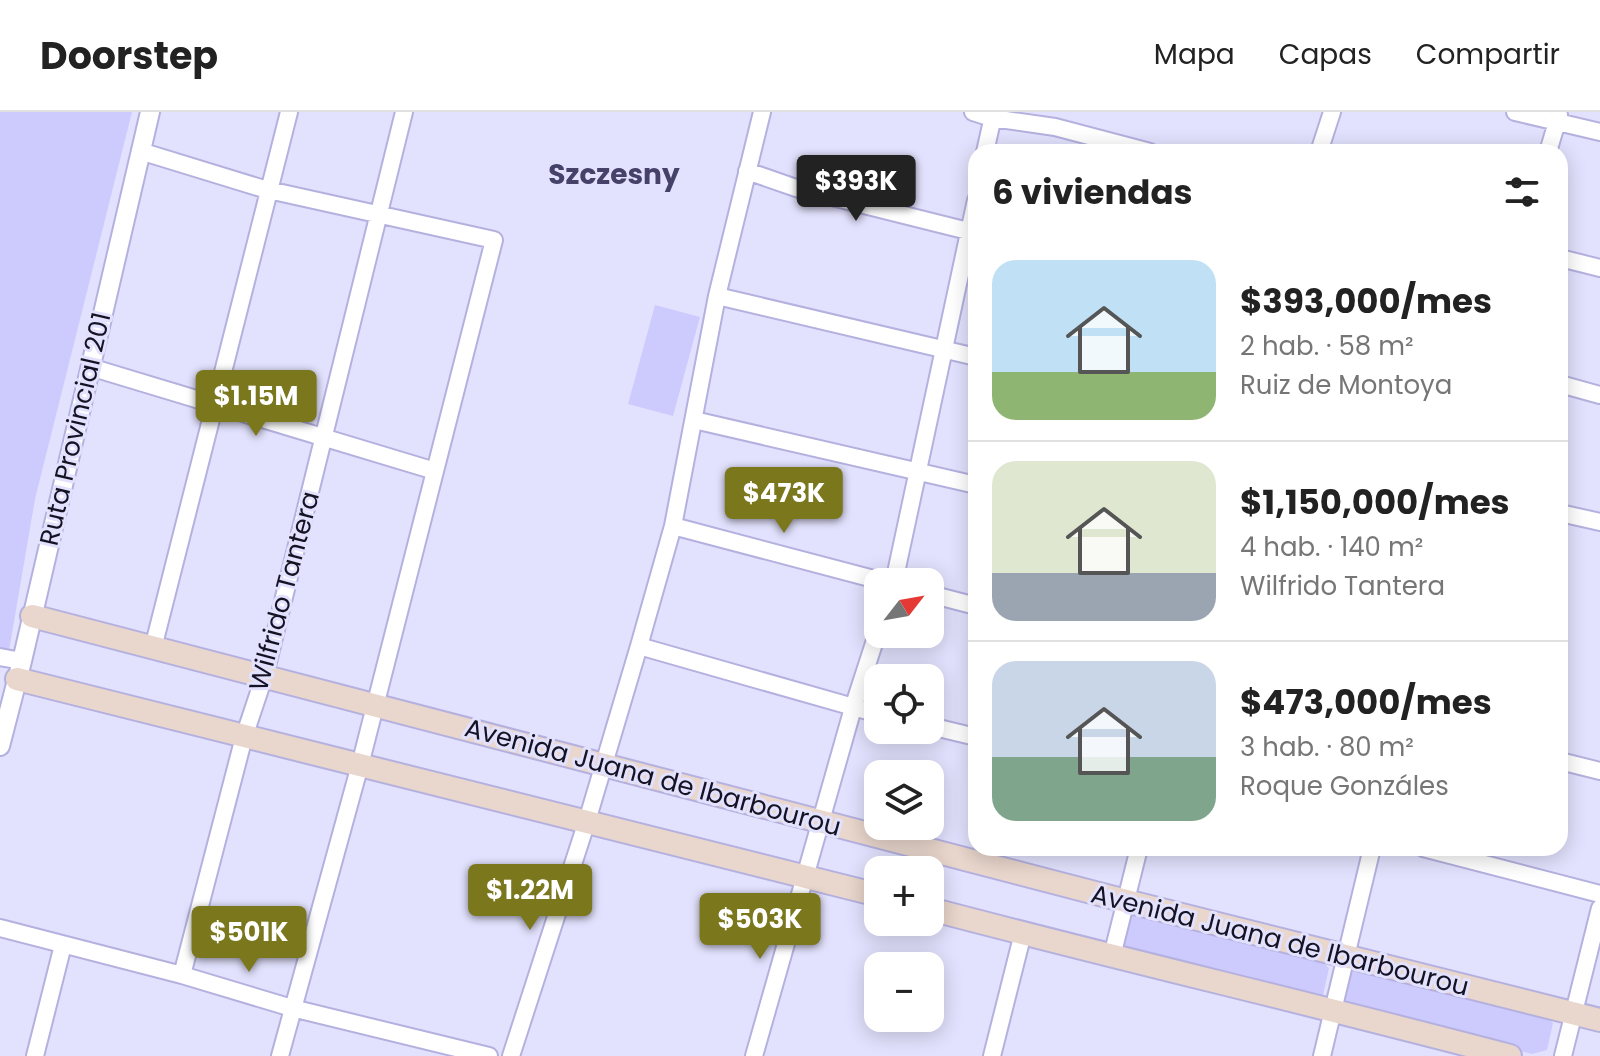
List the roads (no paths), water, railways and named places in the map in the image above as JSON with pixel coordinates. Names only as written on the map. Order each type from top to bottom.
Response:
[{"type":"main road","name":"Avenida Juana de Ibarbourou","points":[[32,616],[1347,958],[1600,1020]]},
{"type":"main road","points":[[20,670],[244,737],[864,891]]},
{"type":"main road","points":[[944,913],[1510,1056]]},
{"type":"street","name":"Ruta Provincial 201","points":[[0,746],[150,112]]},
{"type":"street","points":[[153,648],[289,112]]},
{"type":"street","name":"Wilfrido Tantera","points":[[182,975],[244,737],[264,676],[404,112]]},
{"type":"street","points":[[511,1056],[587,821],[673,526],[717,296],[762,112]]},
{"type":"street","points":[[973,112],[1055,127],[1120,144]]},
{"type":"street","points":[[1322,144],[1332,112]]},
{"type":"street","points":[[1515,112],[1558,117],[1600,132]]},
{"type":"street","points":[[987,144],[993,115]]},
{"type":"street","points":[[1550,144],[1558,117]]},
{"type":"street","points":[[140,151],[269,190],[494,240],[360,765],[280,1056]]},
{"type":"street","points":[[747,171],[796,188],[968,231]]},
{"type":"street","points":[[897,568],[968,252]]},
{"type":"street","points":[[1568,260],[1600,268]]},
{"type":"street","points":[[717,296],[968,355]]},
{"type":"street","points":[[90,367],[435,471]]},
{"type":"street","points":[[1568,386],[1600,395]]},
{"type":"street","points":[[694,420],[968,483]]},
{"type":"street","points":[[1568,515],[1600,522]]},
{"type":"street","points":[[673,526],[864,576]]},
{"type":"street","points":[[944,598],[968,604]]},
{"type":"street","points":[[639,646],[864,711]]},
{"type":"street","points":[[754,1056],[872,648]]},
{"type":"street","points":[[0,657],[20,670]]},
{"type":"street","points":[[944,729],[968,735]]},
{"type":"street","points":[[1568,763],[1600,771]]},
{"type":"street","points":[[1112,956],[1137,856]]},
{"type":"street","points":[[1322,1056],[1370,856]]},
{"type":"street","points":[[1454,856],[1600,894]]},
{"type":"street","points":[[1563,1056],[1600,908]]},
{"type":"street","points":[[0,928],[182,975],[292,1008],[489,1056]]},
{"type":"street","points":[[992,1056],[1023,933]]},
{"type":"street","points":[[35,1056],[63,945]]},
{"type":"district","name":"Szczesny","points":[[614,174]]}]
